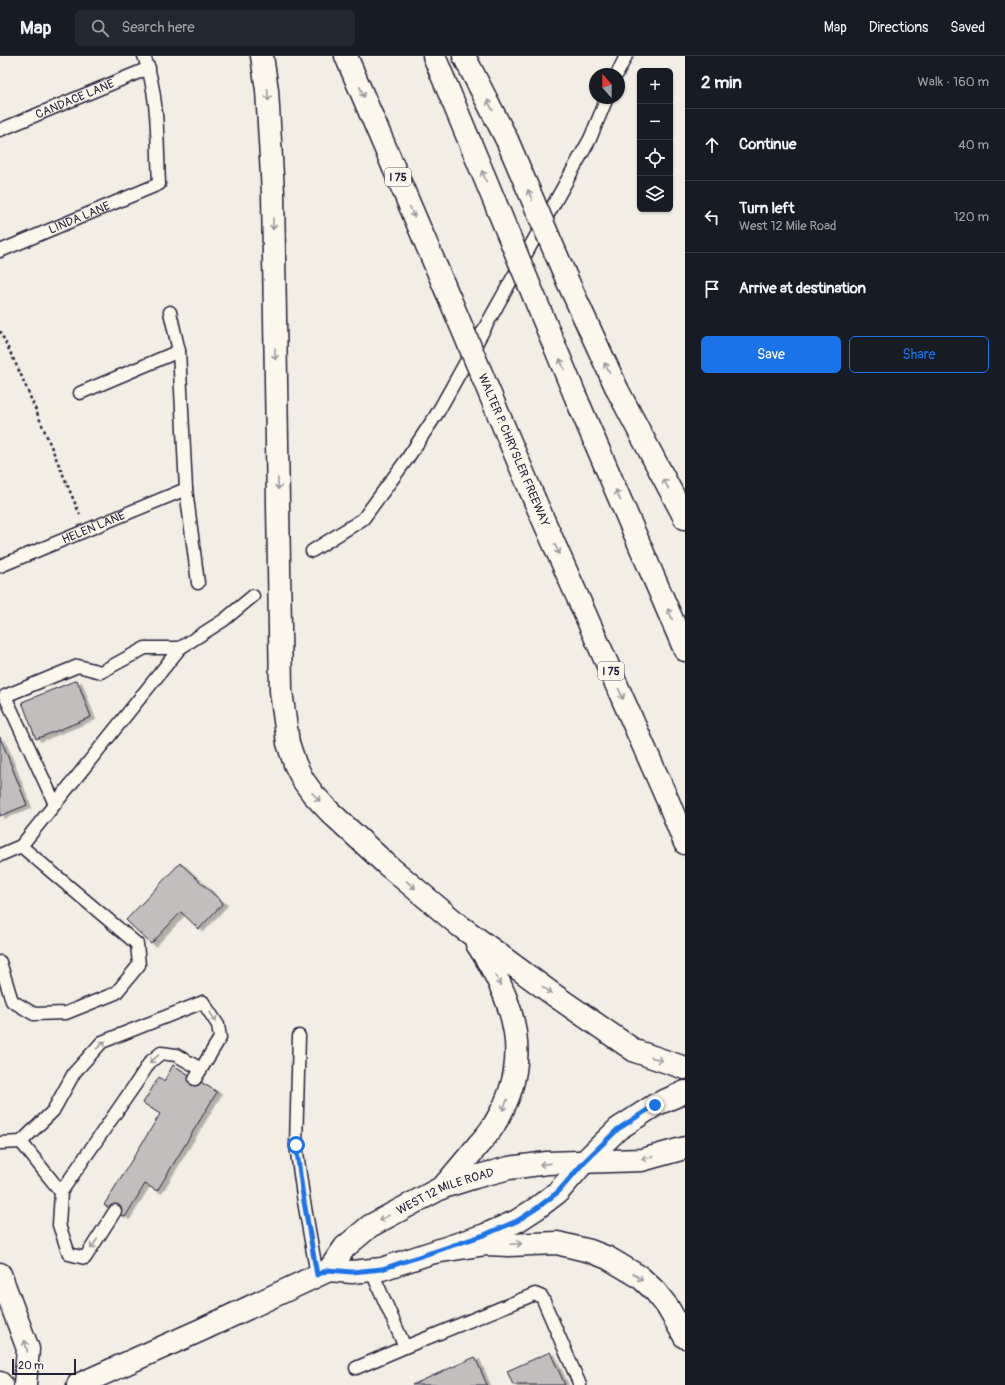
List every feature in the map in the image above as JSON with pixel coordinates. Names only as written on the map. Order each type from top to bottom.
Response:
[{"type":"main road","points":[[262,56],[268,90],[271,142],[280,553],[281,691],[288,743],[295,764],[303,780],[313,794],[330,812],[386,864],[460,926],[554,995],[635,1051],[685,1068]]},
{"type":"main road","name":"WALTER P. CHRYSLER FREEWAY","points":[[346,56],[535,501],[668,801],[685,843]]},
{"type":"main road","points":[[434,56],[577,400],[685,650]]},
{"type":"main road","points":[[464,56],[507,140],[568,282],[618,391],[685,518]]},
{"type":"main road","points":[[443,1187],[495,1125],[513,1086],[516,1063],[515,1026],[505,995],[496,975],[474,940],[460,926]]},
{"type":"main road","points":[[323,1272],[352,1272],[382,1269],[484,1235],[517,1221],[558,1192],[584,1162],[618,1129],[655,1105],[685,1092]]},
{"type":"main road","name":"WEST 12 MILE ROAD","points":[[78,1385],[188,1336],[323,1272],[345,1247],[370,1226],[443,1187],[509,1168],[547,1163],[642,1160],[685,1148]]},
{"type":"main road","points":[[435,1252],[486,1244],[509,1245],[557,1243],[590,1251],[608,1258],[640,1278],[667,1306],[685,1337]]},
{"type":"main road","points":[[0,1274],[28,1349],[25,1385]]},
{"type":"lane","points":[[144,56],[149,68]]},
{"type":"lane","points":[[620,68],[626,56]]},
{"type":"lane","name":"CANDACE LANE","points":[[0,130],[149,68]]},
{"type":"lane","name":"LINDA LANE","points":[[0,251],[159,184],[154,90],[149,68]]},
{"type":"lane","points":[[312,551],[363,519],[407,459],[430,424],[590,139],[605,104]]},
{"type":"lane","points":[[170,312],[179,351],[186,489],[198,583]]},
{"type":"lane","points":[[80,392],[179,351]]},
{"type":"lane","name":"HELEN LANE","points":[[0,566],[186,489]]},
{"type":"lane","points":[[0,855],[22,846],[180,648],[224,620],[253,596]]},
{"type":"lane","points":[[55,804],[2,697],[78,666],[101,672],[145,648],[180,648]]},
{"type":"lane","points":[[0,962],[12,1001],[34,1014],[66,1013],[116,993],[139,965],[137,944],[22,846]]},
{"type":"lane","points":[[0,1143],[22,1142],[53,1111],[74,1073],[102,1042],[203,1002],[218,1025],[220,1038],[198,1074],[176,1055],[161,1053],[150,1062],[61,1192],[59,1225],[69,1254],[85,1258],[115,1211]]},
{"type":"lane","points":[[299,1036],[296,1145],[303,1196],[323,1272]]},
{"type":"lane","points":[[22,1142],[61,1192]]},
{"type":"lane","points":[[371,1270],[405,1347]]},
{"type":"lane","points":[[356,1368],[535,1294],[542,1298],[580,1385]]},
{"type":"path","points":[[0,331],[21,376],[77,509]]},
{"type":"building","points":[[77,680],[91,717],[36,739],[22,702]]},
{"type":"building","points":[[0,737],[27,805],[0,816]]},
{"type":"building","points":[[180,863],[223,903],[199,929],[181,912],[151,944],[126,920]]},
{"type":"building","points":[[173,1065],[217,1092],[157,1191],[145,1184],[125,1217],[104,1205],[160,1114],[143,1103],[159,1077],[164,1081]]},
{"type":"building","points":[[550,1352],[565,1385],[513,1385],[507,1371]]},
{"type":"building","points":[[475,1357],[487,1385],[412,1385]]},
{"type":"route","points":[[296,1145],[303,1196],[317,1275],[328,1270],[352,1272],[382,1269],[484,1235],[517,1221],[558,1192],[584,1162],[618,1129],[655,1105]]}]
